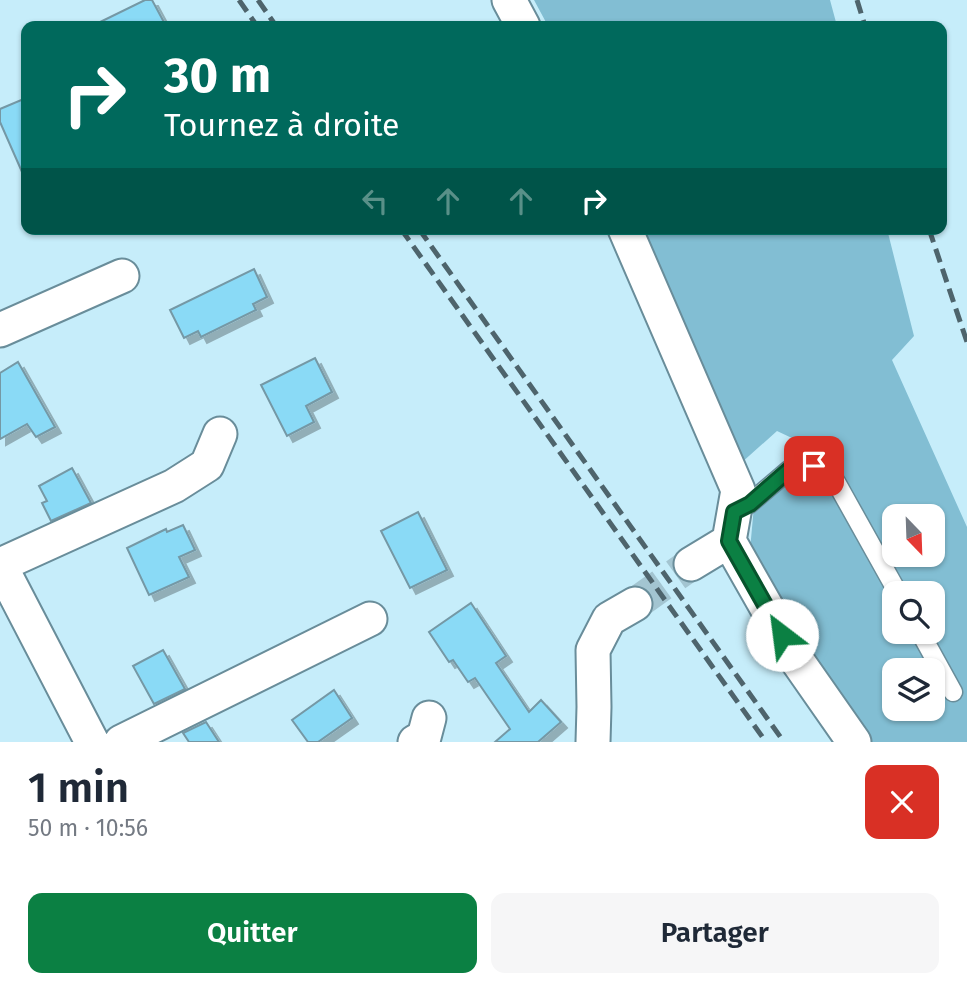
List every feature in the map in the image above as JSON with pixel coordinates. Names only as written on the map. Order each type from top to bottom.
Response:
[{"type":"street","points":[[509,0],[520,21]]},
{"type":"street","points":[[628,235],[738,490],[731,526],[691,564]]},
{"type":"street","points":[[0,330],[121,276]]},
{"type":"street","points":[[92,742],[0,565],[174,486],[207,465],[220,434]]},
{"type":"street","points":[[731,526],[796,659],[854,742]]},
{"type":"street","points":[[593,742],[593,650],[609,619],[635,604]]},
{"type":"street","points":[[121,742],[370,619]]},
{"type":"lane","points":[[731,526],[750,504],[789,470],[814,466],[836,482],[891,581]]},
{"type":"lane","points":[[927,644],[953,692]]},
{"type":"shaded area","points":[[534,0],[830,0],[836,21],[545,21]]},
{"type":"shaded area","points":[[640,235],[889,235],[914,336],[892,360],[967,527],[967,742],[866,742],[795,639],[750,550],[754,506],[813,448],[777,431],[740,464]]},
{"type":"building","points":[[145,0],[152,0],[163,21],[102,21]]},
{"type":"building","points":[[21,100],[21,170],[0,122],[0,109]]},
{"type":"building","points":[[254,269],[267,297],[253,304],[256,310],[201,337],[198,331],[184,338],[170,310]]},
{"type":"building","points":[[315,358],[332,392],[306,406],[314,422],[287,436],[261,385]]},
{"type":"building","points":[[18,362],[55,427],[36,437],[27,424],[0,439],[0,373]]},
{"type":"building","points":[[72,468],[91,503],[51,521],[42,503],[47,501],[39,486]]},
{"type":"building","points":[[418,512],[447,570],[410,588],[381,531]]},
{"type":"building","points":[[183,525],[195,550],[179,557],[189,577],[149,595],[127,548],[166,529],[167,532]]},
{"type":"building","points":[[471,603],[506,656],[496,663],[529,712],[541,700],[561,722],[538,742],[495,742],[510,729],[475,678],[468,682],[453,660],[449,662],[429,632]]},
{"type":"building","points":[[163,650],[185,689],[154,704],[133,666]]},
{"type":"building","points":[[334,690],[352,718],[318,742],[308,742],[292,720]]},
{"type":"building","points":[[206,722],[219,742],[189,742],[183,733]]},
{"type":"tunnel","points":[[635,604],[691,564]]},
{"type":"railway","points":[[239,0],[254,21]]},
{"type":"railway","points":[[258,0],[273,21]]},
{"type":"railway","points":[[857,0],[863,21]]},
{"type":"railway","points":[[405,235],[766,742]]},
{"type":"railway","points":[[423,235],[784,742]]},
{"type":"railway","points":[[931,235],[967,342]]},
{"type":"route","points":[[782,635],[729,541],[734,512],[750,504],[789,470],[814,466]]}]
